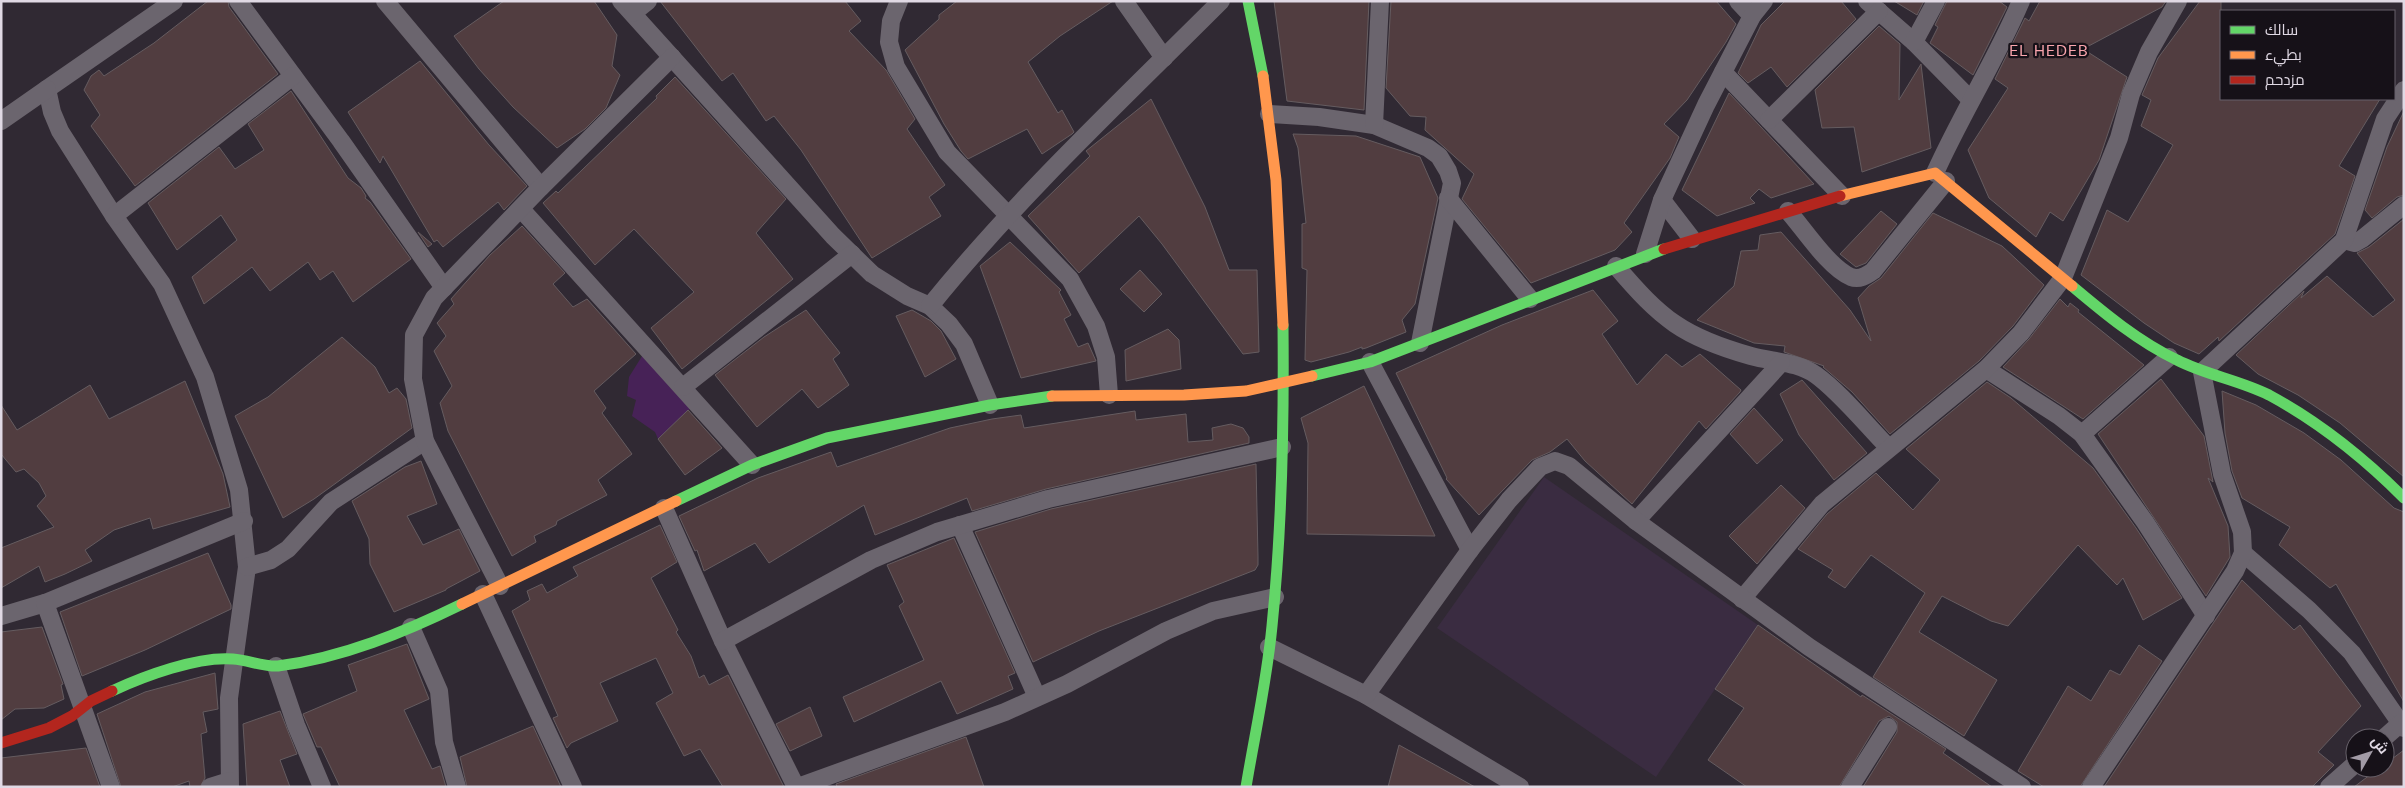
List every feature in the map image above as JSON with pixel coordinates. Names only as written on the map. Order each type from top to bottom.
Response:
[{"type":"street","points":[[1,121],[174,1]]},
{"type":"street","points":[[238,1],[444,288]]},
{"type":"street","points":[[384,1],[541,187]]},
{"type":"street","points":[[648,1],[627,7],[814,216],[872,274],[908,296],[930,306],[949,324],[964,344],[990,405]]},
{"type":"street","points":[[899,1],[891,21],[889,42],[896,67],[947,152],[1010,214],[1070,279],[1096,326],[1106,357],[1109,395]]},
{"type":"street","points":[[1124,1],[1164,58]]},
{"type":"street","points":[[930,306],[970,256],[1010,214],[1222,1]]},
{"type":"street","points":[[1246,787],[1270,647],[1275,597],[1284,383],[1283,279],[1277,172],[1269,114],[1248,1]]},
{"type":"street","points":[[1374,125],[1380,1]]},
{"type":"street","points":[[1738,1],[1752,16]]},
{"type":"street","points":[[1645,254],[1662,200],[1723,72],[1752,16],[1764,1]]},
{"type":"street","points":[[1914,42],[1936,1]]},
{"type":"street","points":[[1788,211],[1834,266],[1852,277],[1863,278],[1873,271],[1941,177],[1971,100],[2009,30],[2021,1]]},
{"type":"street","points":[[1742,598],[1822,504],[1986,369],[2021,333],[2063,278],[2119,138],[2131,94],[2150,52],[2178,1]]},
{"type":"street","points":[[1769,120],[1873,6],[1914,42],[1971,100]]},
{"type":"street","points":[[500,586],[425,440],[412,379],[414,335],[434,298],[541,187],[672,58]]},
{"type":"street","points":[[1723,72],[1842,196]]},
{"type":"street","points":[[114,216],[293,76]]},
{"type":"street","points":[[47,89],[52,112],[60,130],[114,216],[162,284],[205,377],[239,490],[244,521],[247,567],[229,698],[230,784],[210,787]]},
{"type":"street","points":[[2202,372],[2344,240],[2384,119],[2404,90]]},
{"type":"street","points":[[1269,114],[1319,117],[1374,125],[1428,148],[1439,156],[1448,171],[1452,184],[1420,343]]},
{"type":"street","points":[[1941,177],[2139,338],[2169,357],[2202,372],[2248,385],[2293,410],[2350,449],[2404,498]]},
{"type":"street","points":[[1,743],[50,728],[116,687],[140,678],[212,659],[233,659],[276,666],[318,658],[373,642],[411,627],[500,586],[752,465],[827,438],[990,405],[1059,395],[1184,396],[1246,391],[1284,383],[1370,362],[1645,254],[1842,196],[1941,177]]},
{"type":"street","points":[[1448,198],[1530,300]]},
{"type":"street","points":[[1662,200],[1692,240]]},
{"type":"street","points":[[2344,240],[2355,243],[2362,239],[2404,205]]},
{"type":"street","points":[[520,209],[752,465]]},
{"type":"street","points":[[683,387],[852,254]]},
{"type":"street","points":[[1616,266],[1644,298],[1672,324],[1701,340],[1753,357],[1797,366],[1816,375],[1889,448]]},
{"type":"street","points":[[2082,434],[2169,357]]},
{"type":"street","points":[[1370,362],[1470,550]]},
{"type":"street","points":[[1636,521],[1781,362]]},
{"type":"street","points":[[1986,369],[2059,416],[2082,434],[2145,522],[2206,616]]},
{"type":"street","points":[[2091,787],[2236,571],[2243,553],[2242,532],[2222,474],[2202,372]]},
{"type":"street","points":[[247,567],[271,560],[288,549],[331,502],[425,440]]},
{"type":"street","points":[[723,641],[871,560],[937,532],[1048,499],[1282,446]]},
{"type":"street","points":[[1366,695],[1470,550],[1509,500],[1540,467],[1555,461],[1569,466],[1636,521],[1809,647],[2022,787]]},
{"type":"street","points":[[664,508],[723,641],[797,787],[986,719],[1037,698],[1158,635],[1205,614],[1275,597]]},
{"type":"street","points":[[1,616],[45,603],[244,521]]},
{"type":"street","points":[[960,525],[1037,698]]},
{"type":"street","points":[[2243,553],[2310,610],[2352,653],[2402,726]]},
{"type":"street","points":[[482,594],[573,787]]},
{"type":"street","points":[[45,603],[111,787]]},
{"type":"street","points":[[411,627],[439,691],[444,742],[457,787]]},
{"type":"street","points":[[1270,647],[1366,695],[1520,787]]},
{"type":"street","points":[[276,666],[296,725],[322,787]]},
{"type":"street","points":[[1850,787],[1888,727]]},
{"type":"street","points":[[2329,787],[2345,773]]},
{"type":"shaded area","points":[[644,353],[693,406],[658,439],[655,432],[632,416],[636,400],[627,396],[629,377]]},
{"type":"shaded area","points":[[1544,477],[1758,625],[1656,777],[1437,628]]},
{"type":"building","points":[[208,1],[228,1],[229,7],[278,74],[135,186],[91,126],[100,115],[84,90],[91,76],[99,70],[104,76],[154,43]]},
{"type":"building","points":[[504,1],[594,1],[617,35],[612,66],[620,75],[606,108],[585,129],[557,148],[513,107],[479,69],[454,36]]},
{"type":"building","points":[[660,1],[845,1],[861,21],[849,31],[886,70],[915,119],[907,129],[945,185],[929,197],[941,216],[872,258],[801,150],[774,116],[766,121],[733,73],[722,81]]},
{"type":"building","points":[[957,1],[1113,1],[1060,36],[1028,62],[1058,113],[1062,110],[1074,132],[1072,134],[1042,154],[1027,129],[968,159],[961,151],[944,124],[905,50],[939,19],[939,15]]},
{"type":"building","points":[[1274,1],[1369,1],[1364,110],[1287,101]]},
{"type":"building","points":[[1391,1],[1716,1],[1736,24],[1687,100],[1664,124],[1679,137],[1670,158],[1624,223],[1632,232],[1615,250],[1531,283],[1462,199],[1474,174],[1425,130],[1426,117],[1410,116],[1386,88]]},
{"type":"building","points":[[1785,1],[1841,1],[1856,19],[1787,87],[1771,67],[1748,83],[1738,73],[1761,25]]},
{"type":"building","points":[[1894,1],[1924,1],[1917,15]]},
{"type":"building","points":[[1947,1],[1999,1],[2007,7],[1973,75],[1930,43],[1938,27],[1935,25]]},
{"type":"building","points":[[2040,1],[2166,1],[2162,7],[2083,49],[2127,77],[2099,160],[2063,221],[2050,212],[2036,237],[1989,198],[1968,150],[2008,88],[1995,79],[2025,18],[2029,21]]},
{"type":"building","points":[[2200,1],[2221,1],[2220,100],[2379,100],[2339,166],[2355,176],[2335,234],[2219,341],[2218,337],[2199,354],[2174,343],[2144,323],[2081,275],[2107,210],[2128,222],[2173,145],[2141,126],[2151,100],[2142,95],[2158,58]]},
{"type":"building","points":[[1879,26],[1900,44],[1899,100],[1921,64],[1931,148],[1862,172],[1854,127],[1822,128],[1815,90]]},
{"type":"building","points":[[420,61],[489,145],[527,186],[504,210],[498,202],[443,247],[437,240],[434,242],[383,156],[380,163],[348,112]]},
{"type":"building","points":[[675,77],[786,199],[756,233],[793,279],[682,369],[651,328],[694,292],[634,229],[595,265],[543,203],[556,191],[558,193],[657,98],[656,96]]},
{"type":"building","points":[[291,91],[348,178],[361,188],[366,196],[365,198],[370,202],[411,259],[353,302],[333,271],[320,280],[308,262],[270,291],[252,267],[204,304],[192,277],[237,240],[221,215],[177,250],[148,203],[219,147],[235,169],[264,150],[248,124]]},
{"type":"building","points":[[1729,93],[1814,184],[1771,198],[1759,189],[1750,198],[1755,203],[1717,216],[1682,190]]},
{"type":"building","points":[[1151,99],[1205,207],[1229,270],[1257,270],[1259,352],[1243,354],[1162,244],[1139,216],[1079,273],[1028,216],[1090,156],[1086,151]]},
{"type":"building","points":[[2404,111],[2404,195],[2397,197],[2372,218],[2365,210],[2387,147]]},
{"type":"building","points":[[1293,134],[1356,136],[1420,157],[1438,198],[1415,304],[1402,320],[1406,332],[1366,348],[1362,349],[1362,347],[1311,362],[1305,360],[1307,270],[1302,268],[1302,224],[1306,223],[1298,148]]},
{"type":"building","points":[[1881,211],[1897,224],[1866,263],[1856,267],[1840,254]]},
{"type":"building","points":[[1933,213],[2002,246],[2044,285],[2013,326],[1979,361],[1890,434],[1852,392],[1824,366],[1784,352],[1785,346],[1754,343],[1697,320],[1734,286],[1741,251],[1758,250],[1760,235],[1781,232],[1850,310],[1871,341],[1858,298],[1869,286],[1881,278]]},
{"type":"building","points":[[2404,219],[2404,477],[2340,423],[2298,395],[2258,374],[2236,355],[2304,291],[2301,298],[2327,276],[2373,317],[2395,300],[2357,253],[2369,247]]},
{"type":"building","points":[[522,226],[565,273],[553,284],[573,307],[587,299],[636,354],[594,391],[606,408],[602,413],[632,454],[598,480],[607,495],[557,521],[556,525],[534,536],[536,542],[512,556],[448,431],[440,403],[452,386],[434,351],[446,336],[437,323],[454,304],[451,299],[490,255]]},
{"type":"building","points":[[418,232],[432,244],[428,247]]},
{"type":"building","points":[[1010,242],[1061,290],[1059,292],[1071,315],[1064,319],[1078,347],[1088,343],[1096,361],[1021,378],[980,266]]},
{"type":"building","points":[[1140,270],[1162,294],[1144,312],[1120,289]]},
{"type":"building","points":[[1593,290],[1618,321],[1602,334],[1637,385],[1666,354],[1682,367],[1700,354],[1741,390],[1740,392],[1706,429],[1699,421],[1632,504],[1585,461],[1567,439],[1550,452],[1532,460],[1479,515],[1446,479],[1396,373],[1502,325]]},
{"type":"building","points":[[2060,299],[2068,307],[2070,303],[2079,310],[2078,312],[2144,365],[2083,419],[2003,367],[2029,339]]},
{"type":"building","points":[[806,310],[840,353],[833,359],[849,385],[818,408],[802,389],[757,427],[715,375],[764,337]]},
{"type":"building","points":[[912,310],[931,321],[941,331],[956,359],[925,377],[896,316]]},
{"type":"building","points":[[1168,329],[1179,340],[1181,369],[1126,381],[1125,350]]},
{"type":"building","points":[[342,337],[375,367],[389,393],[397,388],[406,399],[412,428],[314,499],[283,518],[235,416],[268,397]]},
{"type":"building","points":[[2161,379],[2204,436],[2213,482],[2208,478],[2228,526],[2230,557],[2206,596],[2098,434]]},
{"type":"building","points":[[1802,380],[1867,453],[1834,480],[1799,435],[1780,394]]},
{"type":"building","points":[[185,381],[223,474],[230,507],[153,529],[150,518],[114,530],[85,550],[92,561],[45,582],[39,566],[1,588],[1,548],[54,527],[37,506],[46,496],[39,483],[24,469],[16,472],[1,454],[1,405],[17,430],[90,385],[109,419]]},
{"type":"building","points":[[1987,382],[2011,398],[2093,468],[2136,528],[2182,598],[2143,620],[2123,578],[2117,585],[2078,545],[2008,626],[1991,621],[1942,596],[1919,632],[1997,680],[1964,736],[1873,677],[1925,593],[1871,555],[1845,588],[1828,577],[1833,570],[1798,549],[1827,514],[1876,473],[1913,510],[1940,480],[1906,449]]},
{"type":"building","points":[[1364,386],[1435,536],[1307,534],[1308,443],[1301,418]]},
{"type":"building","points":[[2222,391],[2256,405],[2304,433],[2341,460],[2394,508],[2404,512],[2404,702],[2336,584],[2330,588],[2279,545],[2290,527],[2242,498],[2232,471],[2225,433]]},
{"type":"building","points":[[1754,408],[1783,440],[1757,464],[1730,434]]},
{"type":"building","points":[[688,410],[722,448],[685,475],[658,439]]},
{"type":"building","points":[[1135,411],[1136,420],[1186,414],[1188,442],[1213,440],[1212,428],[1231,424],[1243,428],[1249,437],[1249,443],[1046,489],[972,511],[967,498],[875,535],[864,505],[769,563],[755,543],[704,571],[697,550],[695,551],[679,516],[758,478],[831,452],[837,467],[950,428],[992,419],[1021,415],[1024,428]]},
{"type":"building","points":[[421,461],[437,504],[407,516],[423,545],[459,529],[480,571],[446,590],[394,612],[370,564],[369,539],[352,501],[405,467]]},
{"type":"building","points":[[1256,464],[1258,565],[1255,570],[1099,631],[1033,662],[975,532],[1051,509]]},
{"type":"building","points":[[1781,485],[1805,508],[1757,564],[1729,536]]},
{"type":"building","points":[[660,525],[677,562],[651,578],[678,630],[676,632],[691,656],[699,678],[704,675],[709,685],[728,675],[784,787],[723,787],[700,749],[684,756],[656,703],[673,693],[656,658],[600,683],[618,721],[571,743],[567,748],[553,718],[558,716],[512,611],[530,600],[527,591],[542,584],[547,593],[578,576],[573,567]]},
{"type":"building","points":[[954,538],[1015,673],[1008,676],[1013,689],[957,714],[941,681],[854,722],[843,697],[924,660],[899,606],[904,602],[887,565]]},
{"type":"building","points":[[208,553],[231,605],[231,609],[145,650],[82,676],[60,612]]},
{"type":"building","points":[[2242,580],[2294,630],[2300,625],[2361,706],[2318,752],[2334,765],[2312,787],[2104,787]]},
{"type":"building","points":[[1758,625],[1861,697],[1862,695],[1946,749],[1943,753],[1992,787],[1863,787],[1897,732],[1897,722],[1889,716],[1879,721],[1839,787],[1747,787],[1708,760],[1744,708],[1715,689]]},
{"type":"building","points":[[42,627],[63,684],[61,685],[64,699],[44,708],[15,709],[1,720],[1,632]]},
{"type":"building","points":[[407,644],[429,699],[404,710],[432,769],[440,766],[446,787],[340,787],[321,747],[317,747],[303,714],[357,691],[348,665]]},
{"type":"building","points":[[2139,645],[2162,661],[2080,787],[2044,787],[2018,771],[2068,686],[2091,701],[2110,670],[2120,675]]},
{"type":"building","points":[[215,673],[218,709],[203,712],[207,732],[201,734],[205,778],[200,787],[190,787],[189,781],[172,787],[121,787],[97,714],[145,692]]},
{"type":"building","points":[[810,707],[822,736],[790,751],[776,724]]},
{"type":"building","points":[[280,711],[297,754],[280,760],[290,787],[247,787],[243,724]]},
{"type":"building","points":[[533,726],[561,787],[467,787],[460,757]]},
{"type":"building","points":[[966,737],[984,787],[837,787],[836,784]]},
{"type":"building","points":[[1399,745],[1475,787],[1388,787]]},
{"type":"building","points":[[86,748],[100,787],[1,787],[1,758]]},
{"type":"building","points":[[2404,750],[2404,787],[2354,787],[2366,778],[2395,778],[2395,757]]},
{"type":"traffic: fast","points":[[1248,1],[1263,76]]},
{"type":"traffic: fast","points":[[1312,376],[1370,362],[1664,249]]},
{"type":"traffic: fast","points":[[2072,286],[2122,326],[2163,353],[2199,370],[2258,390],[2306,417],[2357,455],[2404,498]]},
{"type":"traffic: fast","points":[[1246,787],[1267,666],[1275,589],[1282,476],[1283,325]]},
{"type":"traffic: fast","points":[[676,501],[752,465],[827,438],[990,405],[1052,396]]},
{"type":"traffic: fast","points":[[112,691],[155,673],[204,661],[233,659],[278,666],[326,657],[396,634],[462,604]]},
{"type":"traffic: slow","points":[[1263,76],[1276,180],[1283,325]]},
{"type":"traffic: slow","points":[[1840,196],[1935,173],[2072,286]]},
{"type":"traffic: slow","points":[[1052,396],[1184,395],[1246,391],[1312,376]]},
{"type":"traffic: slow","points":[[462,604],[676,501]]},
{"type":"traffic: jam","points":[[1664,249],[1840,196]]},
{"type":"traffic: jam","points":[[1,743],[49,728],[72,716],[91,701],[112,691]]},
{"type":"district","name":"EL HEDEB","points":[[2049,50]]}]
